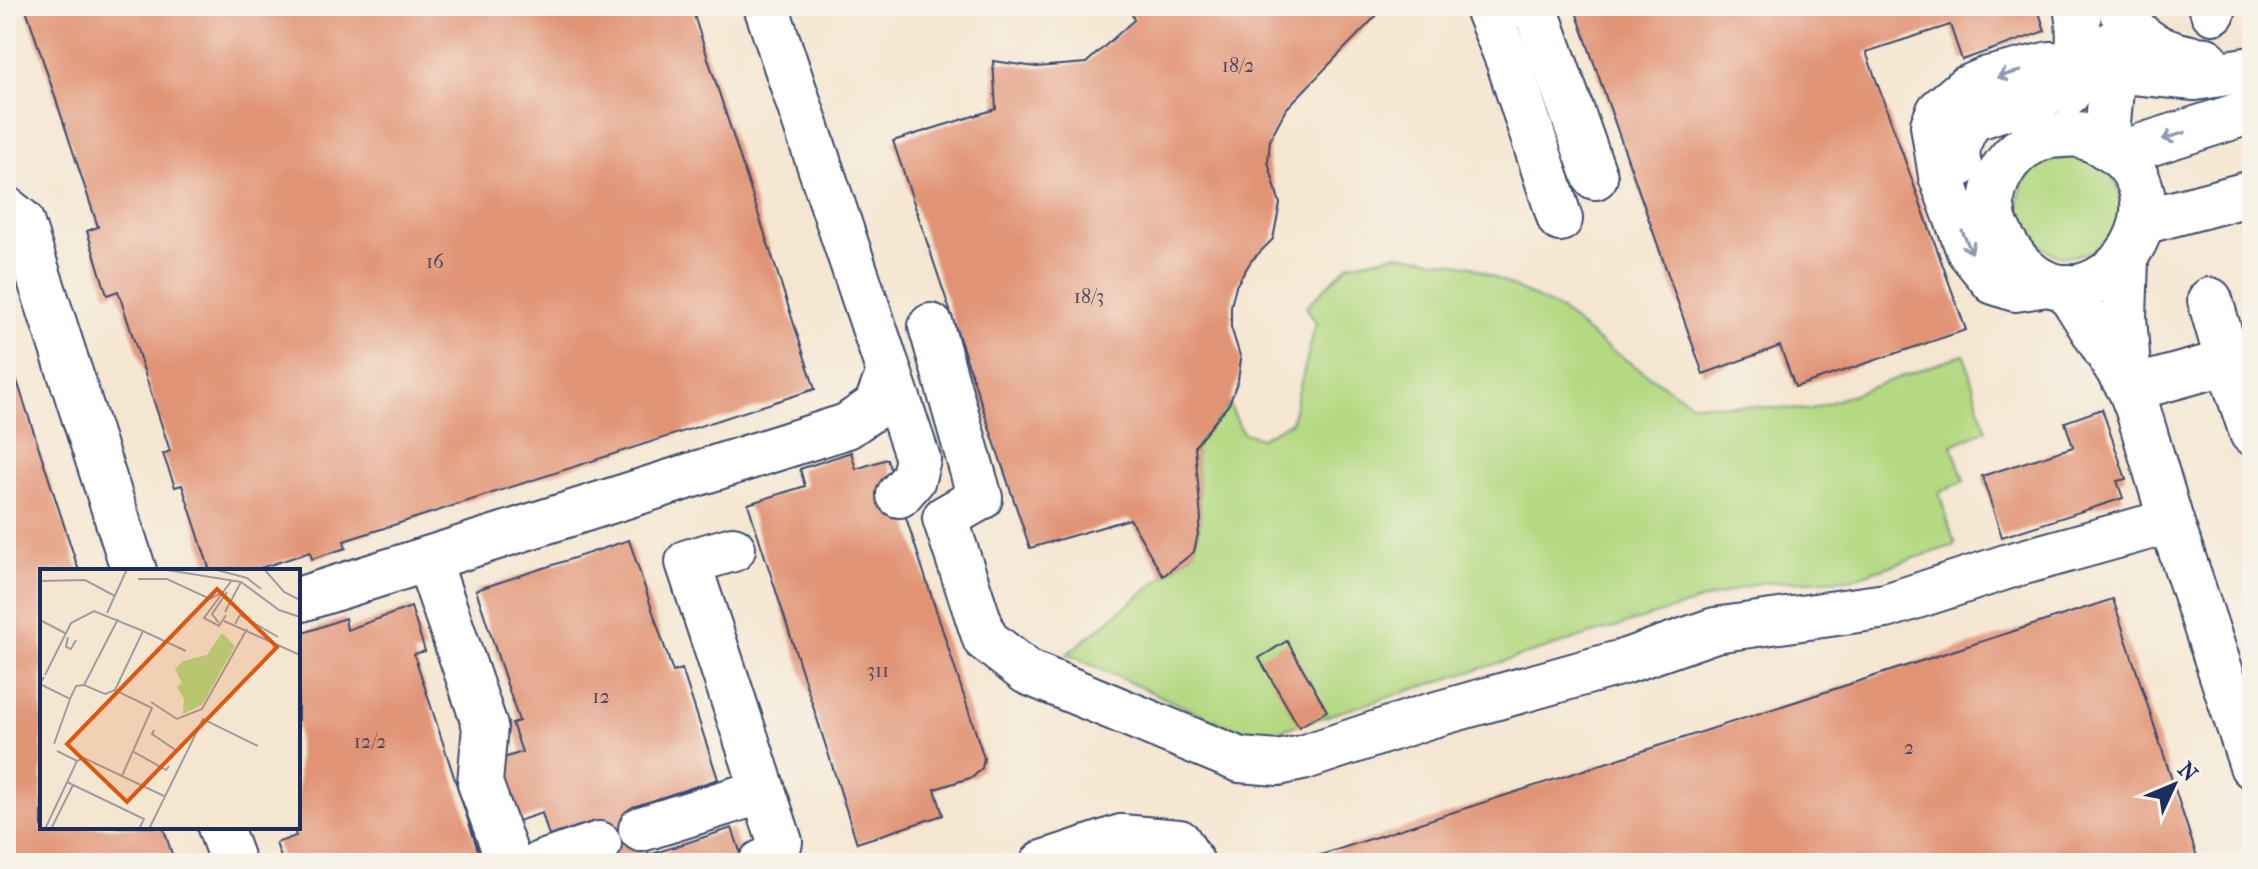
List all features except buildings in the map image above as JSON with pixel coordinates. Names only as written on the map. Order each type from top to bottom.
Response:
[{"type":"street","points":[[766,6],[918,459],[913,479],[899,495]]},
{"type":"street","points":[[1486,6],[1508,60],[1560,219]]},
{"type":"street","points":[[1527,6],[1537,13],[1595,177]]},
{"type":"street","points":[[2076,6],[2081,31],[2080,77],[2112,151]]},
{"type":"street","points":[[2047,137],[2119,6]]},
{"type":"street","points":[[2119,6],[2124,18],[2139,36],[2177,57],[2252,66]]},
{"type":"street","points":[[2080,77],[2050,64],[1988,79],[1950,100],[1939,111],[1933,125],[1941,176],[1969,251],[1994,282],[2015,289],[2090,284],[2110,274],[2134,240],[2252,193]]},
{"type":"street","points":[[2134,400],[2057,286],[2021,266],[2004,242],[1957,160],[1960,134],[1972,119],[2080,77],[2195,78],[2252,66]]},
{"type":"street","points":[[2112,151],[2245,107]]},
{"type":"street","points":[[1982,204],[1993,191],[1998,176],[2009,161],[2027,145],[2047,137],[2076,134],[2095,139],[2112,151],[2132,172],[2138,184],[2143,205],[2134,240],[2124,317],[2134,400],[2252,766]]},
{"type":"street","points":[[6,209],[21,221],[133,569]]},
{"type":"street","points":[[2210,300],[2252,433]]},
{"type":"street","points":[[931,326],[980,498],[945,518],[985,639],[1027,672],[1240,760],[1278,763],[1302,758],[1426,717],[1626,661],[1715,630],[1886,606],[2009,566],[2171,521]]},
{"type":"street","points":[[2134,400],[2228,362]]},
{"type":"street","points":[[300,599],[847,426],[876,406],[889,372]]},
{"type":"street","points":[[733,549],[688,562],[780,842],[772,858],[761,863]]},
{"type":"street","points":[[428,559],[485,726],[480,783],[509,863]]},
{"type":"street","points":[[641,829],[763,791]]},
{"type":"street","points":[[221,829],[233,863]]},
{"type":"street","points":[[1043,863],[1121,837],[1179,842],[1192,863]]},
{"type":"street","points":[[542,863],[599,844]]},
{"type":"green space","points":[[2070,154],[2089,158],[2106,169],[2117,186],[2121,205],[2117,224],[2106,241],[2089,252],[2070,256],[2051,252],[2034,241],[2023,224],[2019,205],[2023,186],[2034,169],[2051,158]]},
{"type":"green space","points":[[1397,254],[1469,265],[1559,309],[1602,344],[1691,403],[1809,410],[1964,354],[1986,430],[1952,445],[1964,481],[1939,493],[1955,545],[1850,579],[1758,583],[1272,733],[1233,729],[1067,654],[1194,552],[1201,520],[1195,446],[1229,404],[1243,433],[1261,438],[1291,422],[1316,323],[1306,307],[1349,264]]}]
